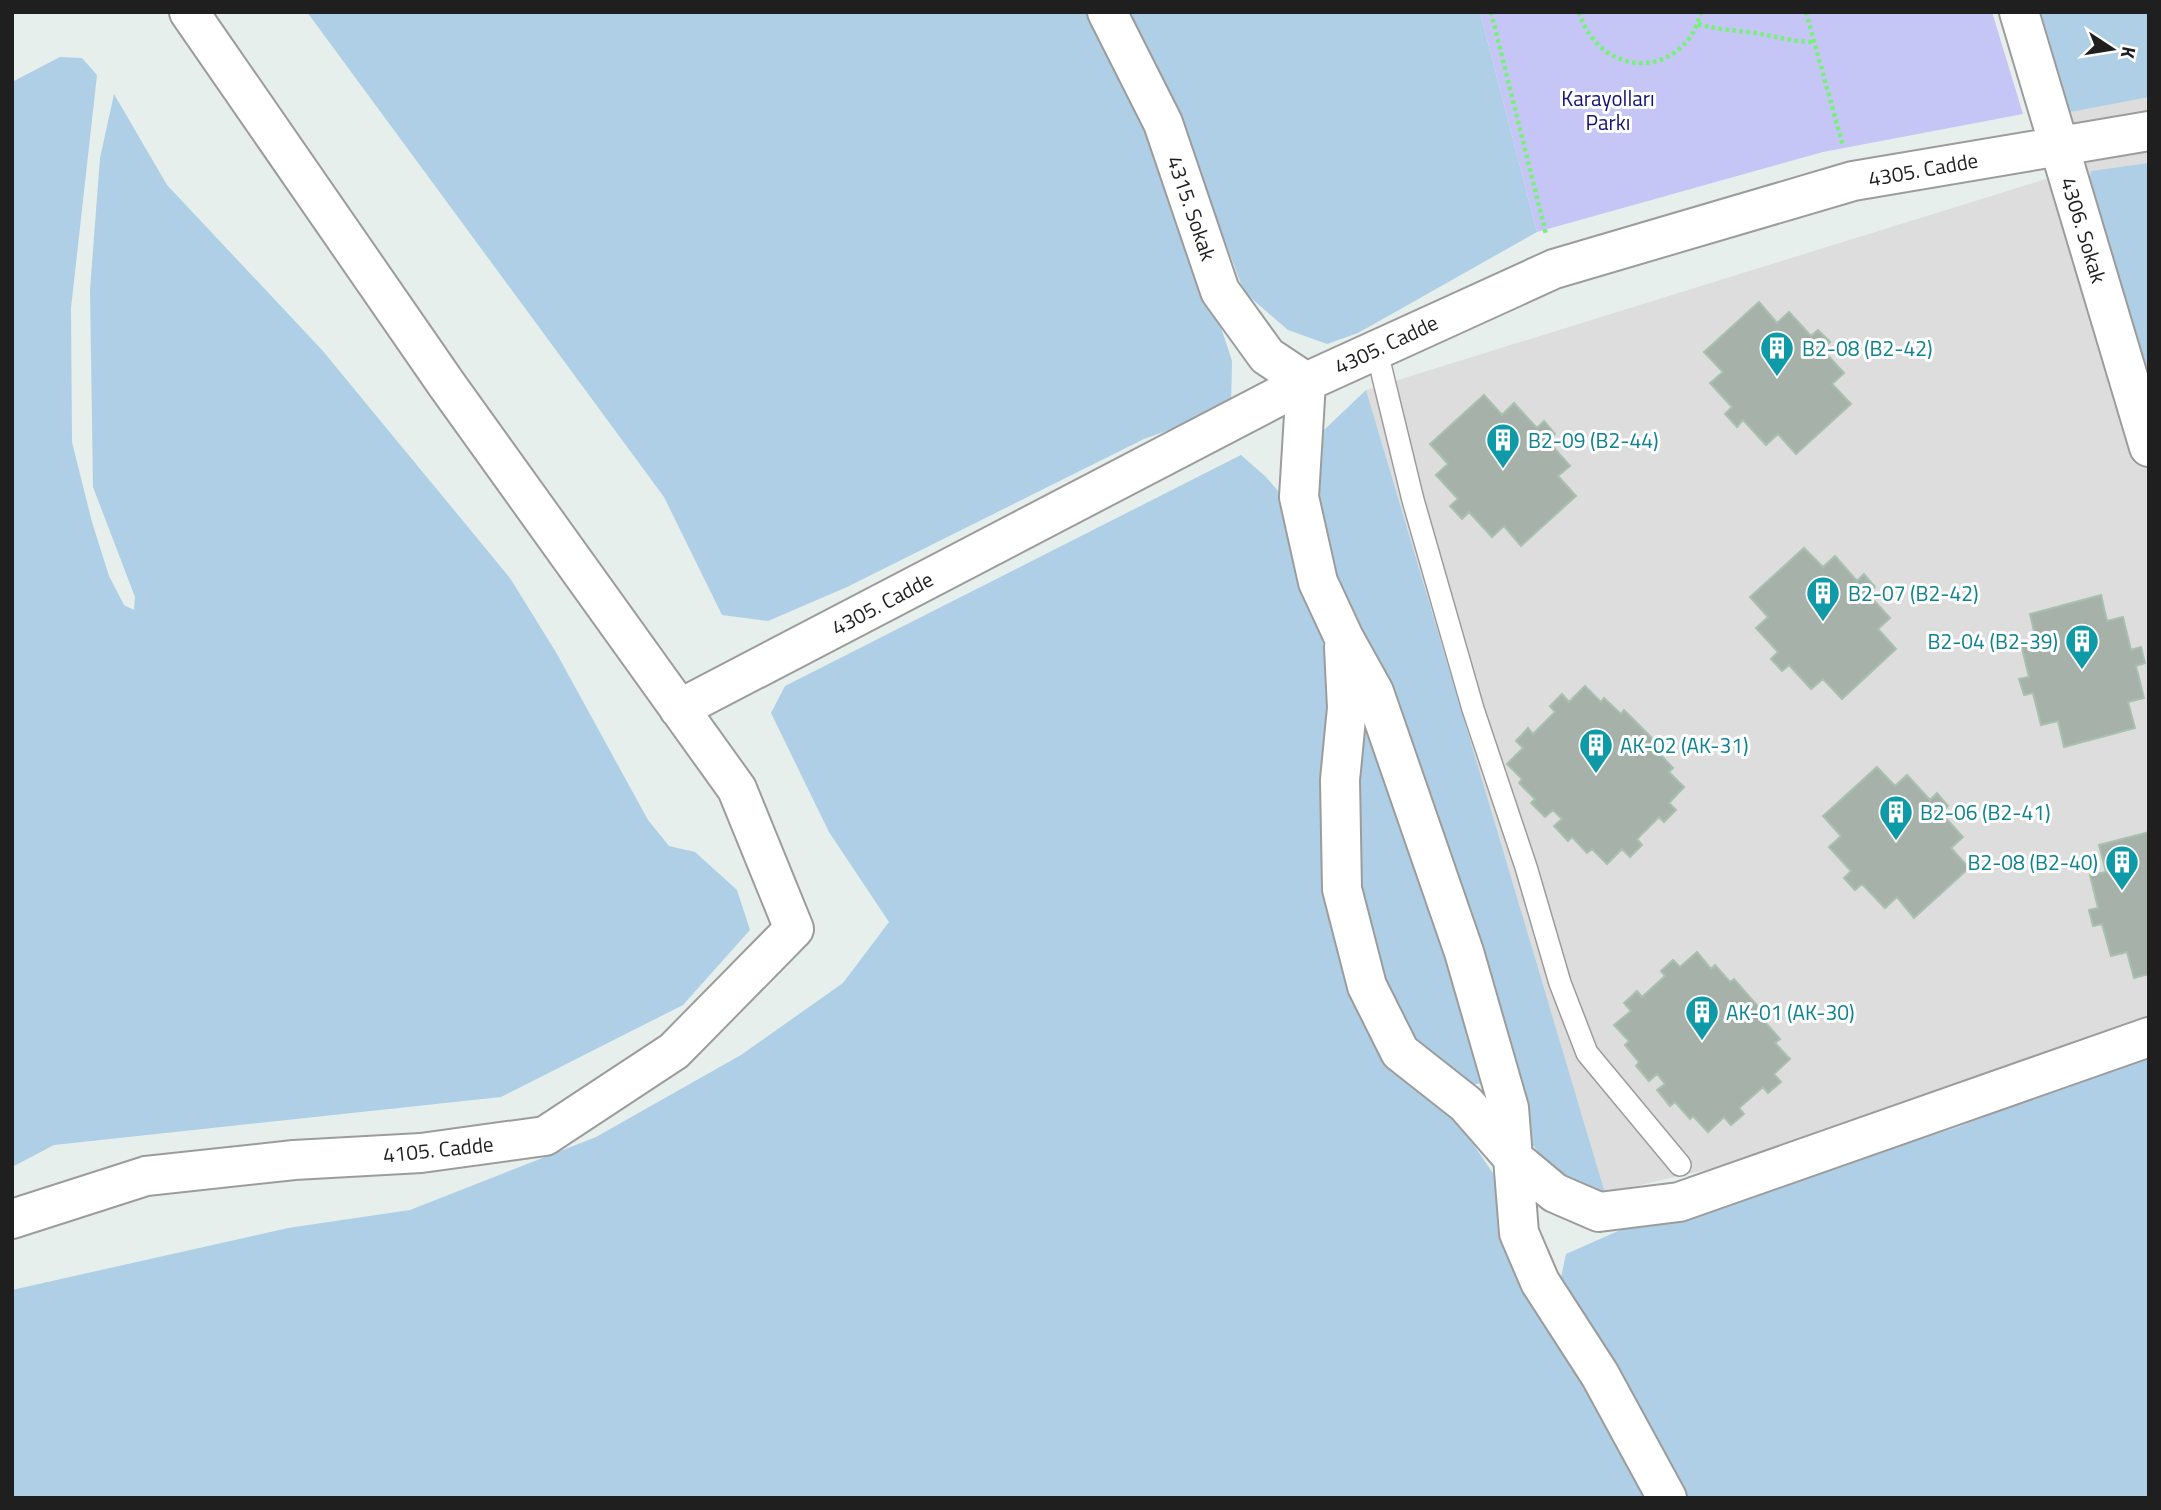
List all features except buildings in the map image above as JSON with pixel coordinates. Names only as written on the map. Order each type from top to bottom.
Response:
[{"type":"street","points":[[189,12],[447,385],[679,709]]},
{"type":"street","name":"4315. Sokak","points":[[1107,12],[1163,123],[1220,291],[1267,356],[1306,382]]},
{"type":"street","name":"4306. Sokak","points":[[2019,12],[2149,447]]},
{"type":"street","name":"4305. Cadde","points":[[679,709],[1306,382],[1554,269],[1853,181],[2149,131]]},
{"type":"street","points":[[1306,382],[1299,497],[1318,582],[1344,638],[1374,692],[1464,952],[1509,1108],[1520,1233],[1539,1282],[1600,1375],[1667,1498]]},
{"type":"street","points":[[1344,638],[1347,708],[1340,780],[1342,889],[1367,985],[1400,1052],[1466,1104],[1513,1158],[1555,1194],[1599,1212],[1679,1202],[2149,1037]]},
{"type":"street","name":"4105. Cadde","points":[[12,1219],[146,1176],[294,1160],[421,1153],[545,1136],[674,1051],[794,929],[737,789],[679,709]]},
{"type":"lane","points":[[1376,348],[1413,500],[1469,696],[1526,867],[1560,983],[1587,1053],[1680,1165]]},
{"type":"path","points":[[1491,12],[1554,269]]},
{"type":"path","points":[[1579,12],[1584,28],[1594,43],[1608,54],[1633,62],[1660,60],[1676,52],[1689,40],[1701,12]]},
{"type":"path","points":[[1807,12],[1853,181]]},
{"type":"path","points":[[1698,24],[1791,42],[1815,41]]},
{"type":"shaded area","points":[[307,12],[1091,12],[1136,91],[1216,312],[1232,361],[1231,408],[1144,439],[847,587],[768,621],[722,615],[664,497]]},
{"type":"shaded area","points":[[1125,12],[1480,12],[1537,232],[1358,333],[1327,344],[1288,330],[1244,292],[1193,155]]},
{"type":"shaded area","points":[[2034,12],[2149,12],[2149,1069],[1605,1193],[1366,390],[2075,170]]},
{"type":"shaded area","points":[[2041,12],[2149,12],[2149,97],[2070,112]]},
{"type":"shaded area","points":[[60,57],[82,58],[97,75],[71,308],[72,442],[109,576],[124,605],[134,610],[135,597],[93,487],[90,290],[100,158],[114,94],[167,185],[322,350],[510,578],[557,654],[648,820],[669,846],[695,852],[737,890],[750,930],[683,1005],[501,1097],[54,1145],[12,1167],[12,82]]},
{"type":"shaded area","points":[[2149,163],[2149,379],[2089,186],[2091,171]]},
{"type":"shaded area","points":[[1366,390],[1605,1193],[1551,1169],[1533,1145],[1522,1095],[1341,605],[1313,487],[1323,431]]},
{"type":"shaded area","points":[[1241,455],[1266,477],[1285,499],[1334,684],[1382,1044],[1464,1131],[1495,1176],[1512,1250],[1654,1498],[12,1498],[12,1290],[288,1228],[410,1210],[596,1137],[741,1055],[843,983],[889,922],[829,832],[771,713],[785,686]]},
{"type":"shaded area","points":[[1361,701],[1424,872],[1483,1083],[1470,1085],[1391,1024],[1354,916]]},
{"type":"shaded area","points":[[2149,1053],[2149,1498],[1682,1498],[1559,1287],[1566,1254],[1634,1224],[1687,1214],[1958,1127]]},
{"type":"green space","name":"Karayolları Parkı","points":[[1480,12],[1992,12],[2023,114],[1823,152],[1537,232]]},
{"type":"place","name":"B2-08 (B2-42)","points":[[1777,378]]},
{"type":"place","name":"B2-09 (B2-44)","points":[[1503,470]]},
{"type":"place","name":"B2-07 (B2-42)","points":[[1823,623]]},
{"type":"place","name":"B2-04 (B2-39)","points":[[2082,671]]},
{"type":"place","name":"AK-02 (AK-31)","points":[[1596,775]]},
{"type":"place","name":"B2-06 (B2-41)","points":[[1896,842]]},
{"type":"place","name":"B2-08 (B2-40)","points":[[2122,892]]},
{"type":"place","name":"AK-01 (AK-30)","points":[[1702,1042]]}]
